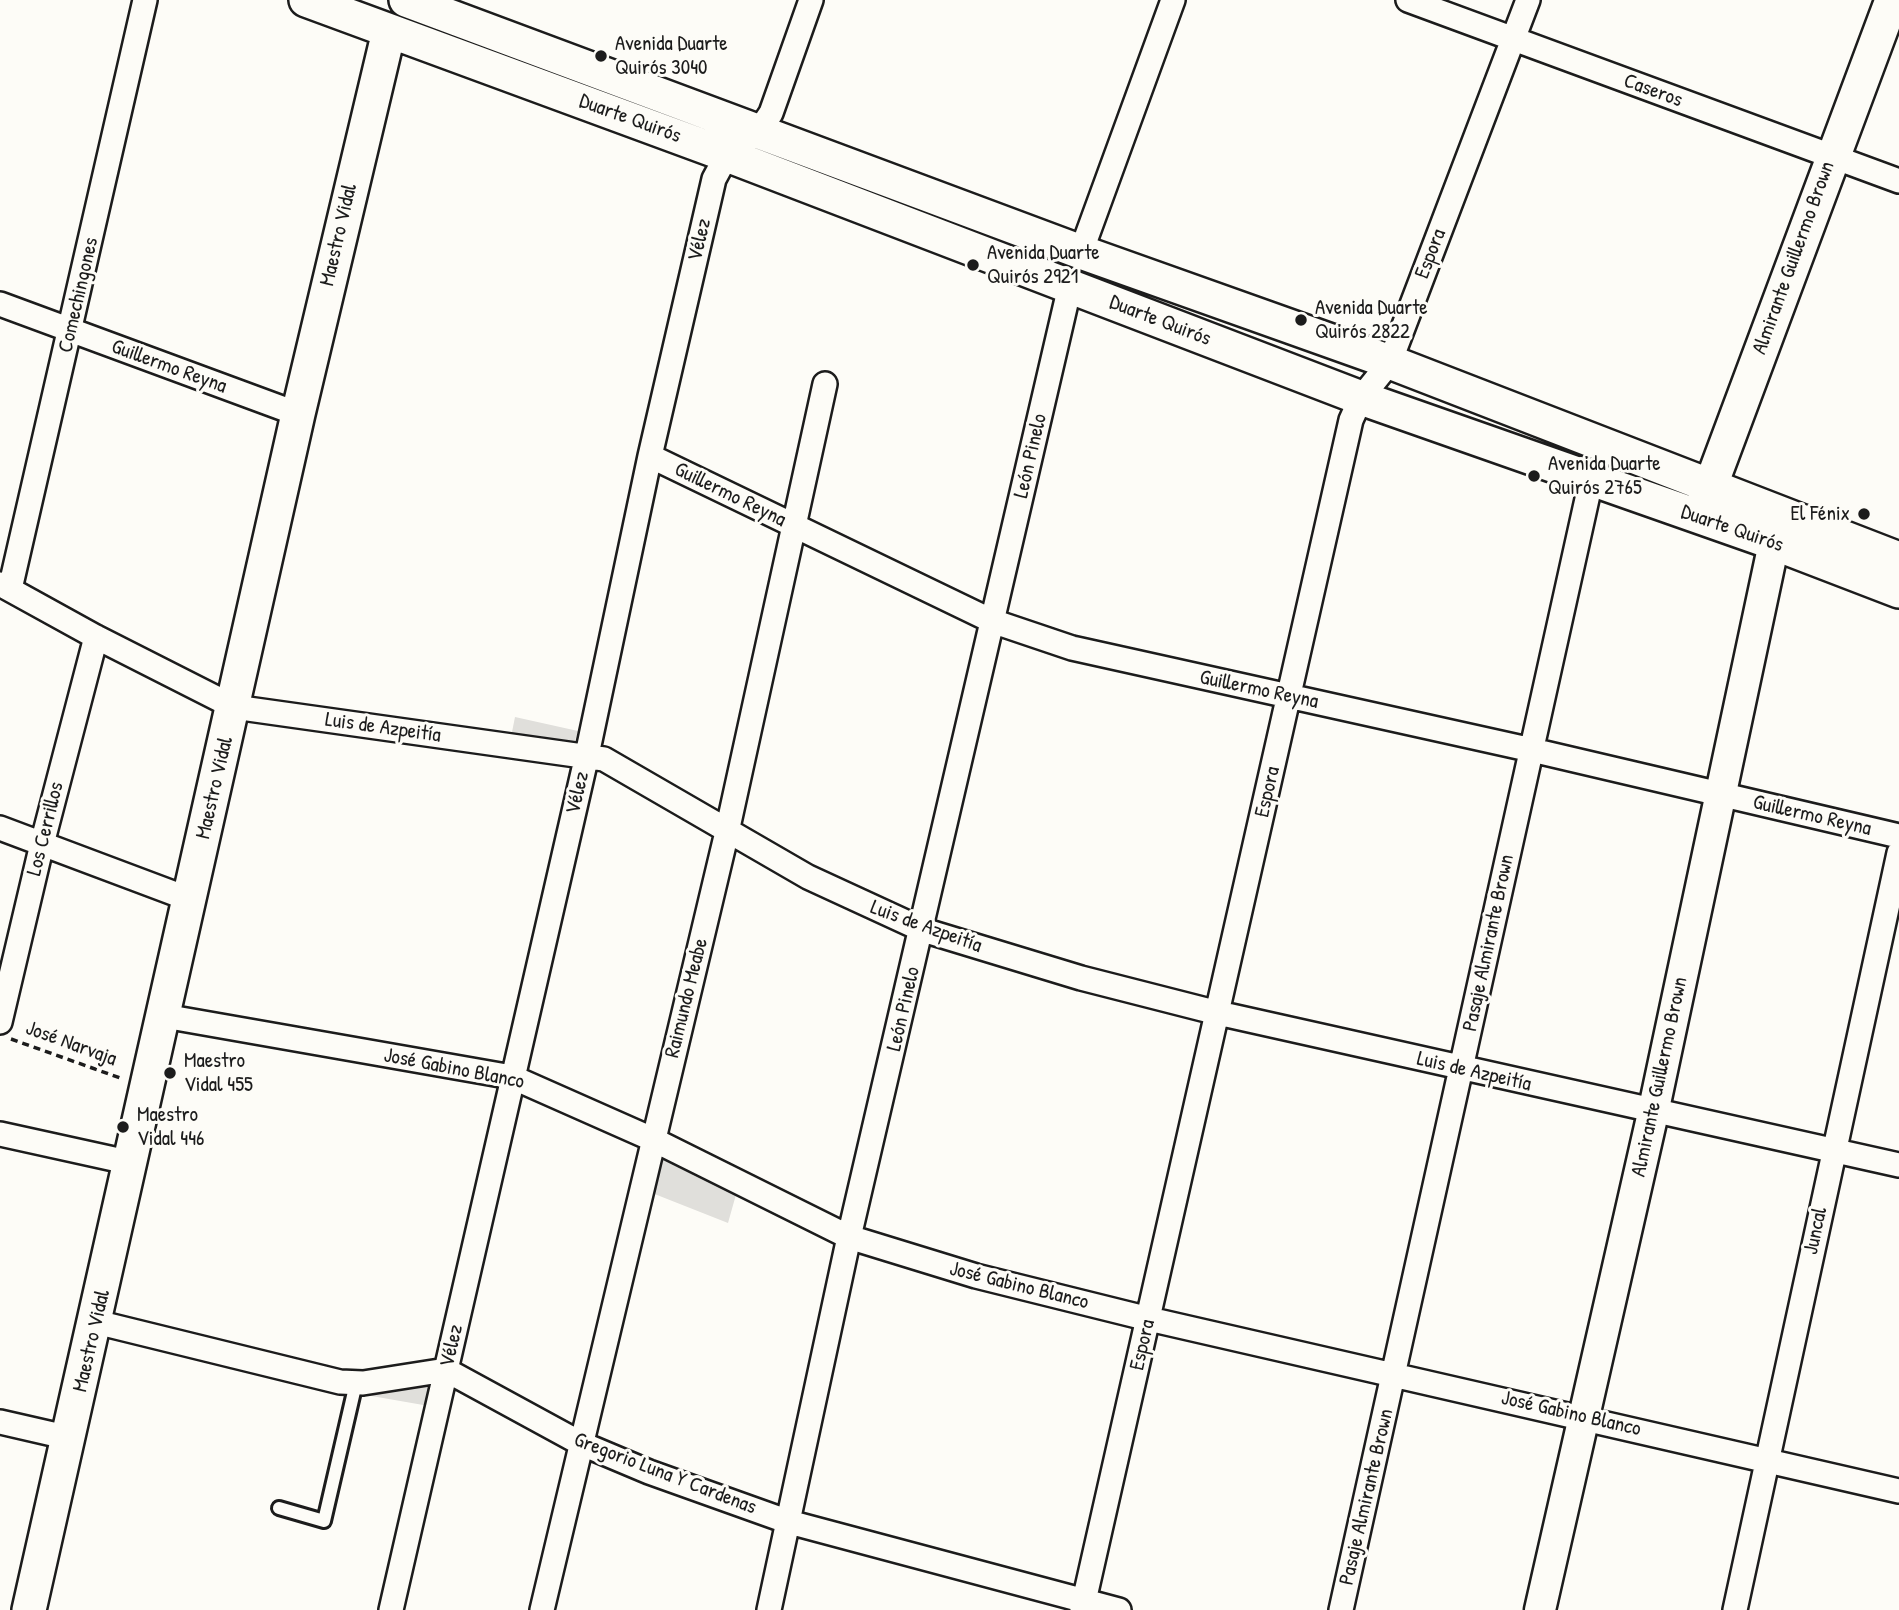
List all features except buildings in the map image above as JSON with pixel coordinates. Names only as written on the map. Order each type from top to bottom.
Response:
[{"type":"main road","name":"Duarte Quirós","points":[[306,0],[727,155],[1361,398],[1591,481],[1774,543],[1899,591]]},
{"type":"main road","name":"Duarte Quirós","points":[[406,0],[441,6],[759,131],[1081,252],[1390,362],[1899,559]]},
{"type":"main road","name":"Almirante Guillermo Brown","points":[[1698,517],[1892,0]]},
{"type":"main road","name":"Maestro Vidal","points":[[29,1610],[132,1163],[298,414],[388,31]]},
{"type":"street","name":"Comechingones","points":[[5,587],[71,331],[145,0]]},
{"type":"street","name":"Vélez","points":[[391,1610],[587,755],[650,456],[715,179],[727,155],[759,131],[771,113],[811,0]]},
{"type":"street","points":[[1081,252],[1173,0]]},
{"type":"street","name":"Caseros","points":[[1408,0],[1899,181]]},
{"type":"street","name":"Espora","points":[[1083,1606],[1351,420],[1361,398],[1390,362],[1528,0]]},
{"type":"street","points":[[388,31],[441,6]]},
{"type":"street","name":"León Pinelo","points":[[769,1610],[849,1237],[923,930],[1070,286]]},
{"type":"street","name":"Guillermo Reyna","points":[[0,304],[298,414]]},
{"type":"street","name":"Raimundo Meabe","points":[[542,1610],[727,832],[825,384]]},
{"type":"street","name":"Guillermo Reyna","points":[[650,456],[992,621],[1115,659],[1532,750],[1899,836]]},
{"type":"street","name":"Pasaje Almirante Brown","points":[[1341,1610],[1591,481]]},
{"type":"street","name":"Almirante Guillermo Brown","points":[[1540,1610],[1653,1113],[1774,543]]},
{"type":"street","name":"Luis de Azpeitía","points":[[5,587],[234,707],[587,755],[612,763],[808,877],[923,930],[1081,978],[1218,1013],[1653,1113],[1899,1165]]},
{"type":"street","name":"Los Cerrillos","points":[[0,1021],[42,844],[96,637]]},
{"type":"street","points":[[0,828],[189,899]]},
{"type":"street","name":"Juncal","points":[[1735,1610],[1899,853]]},
{"type":"street","name":"José Gabino Blanco","points":[[164,1016],[512,1077],[652,1139],[849,1237],[976,1276],[1149,1319],[1584,1416],[1899,1491]]},
{"type":"street","points":[[0,1134],[132,1163]]},
{"type":"street","points":[[96,1322],[323,1379],[356,1383],[446,1370]]},
{"type":"street","name":"Gregorio Luna Y Cardenas","points":[[446,1370],[580,1443],[649,1472],[789,1522],[1083,1606],[1119,1610]]},
{"type":"street","points":[[0,1422],[70,1438]]},
{"type":"lane","points":[[279,1508],[324,1521],[356,1383]]},
{"type":"path","name":"José Narvaja","points":[[0,1021],[12,1025],[8,1038],[148,1088]]},
{"type":"shaded area","points":[[515,717],[578,731],[572,750],[510,742]]},
{"type":"shaded area","points":[[661,1158],[737,1191],[728,1223],[652,1193]]},
{"type":"shaded area","points":[[437,1378],[429,1406],[360,1394]]},
{"type":"place","name":"Avenida Duarte Quirós 3040","points":[[601,56]]},
{"type":"place","name":"Avenida Duarte Quirós 2921","points":[[973,265]]},
{"type":"place","name":"Avenida Duarte Quirós 2822","points":[[1301,320]]},
{"type":"place","name":"Avenida Duarte Quirós 2765","points":[[1534,476]]},
{"type":"place","name":"El Fénix","points":[[1864,514]]},
{"type":"place","name":"Maestro Vidal 455","points":[[170,1073]]},
{"type":"place","name":"Maestro Vidal 446","points":[[123,1127]]}]
